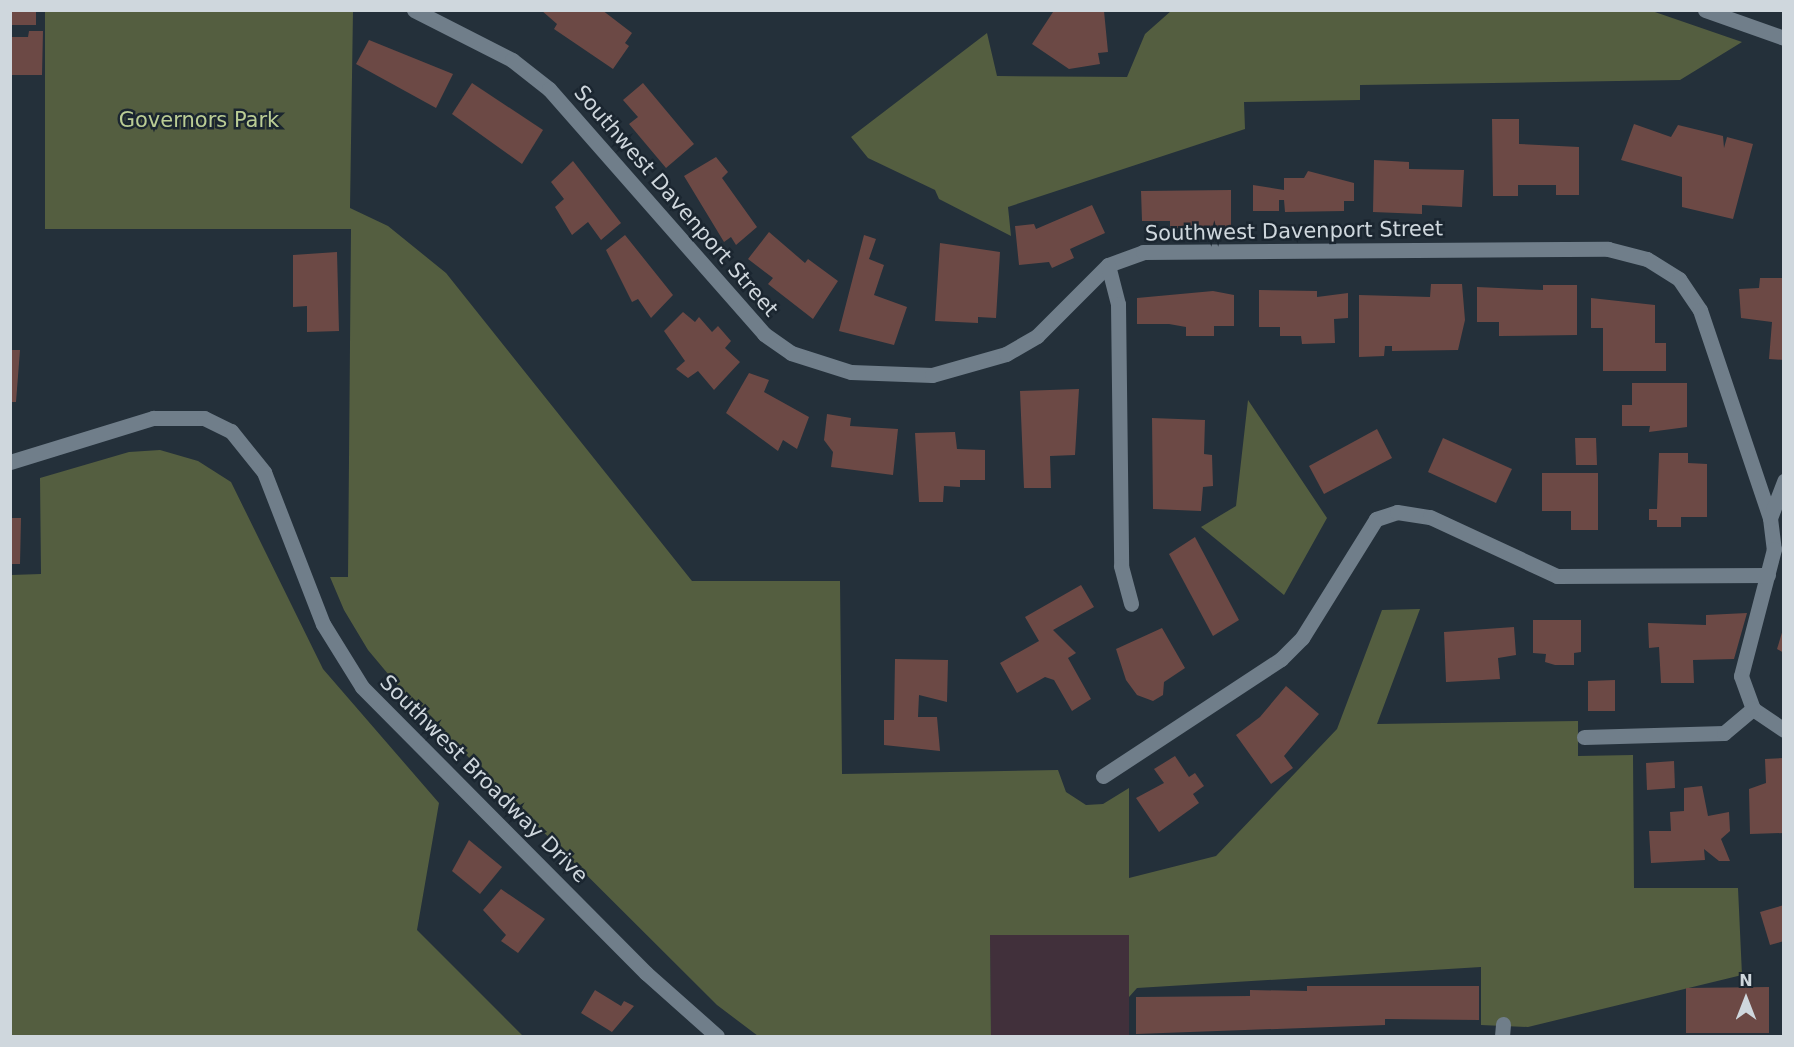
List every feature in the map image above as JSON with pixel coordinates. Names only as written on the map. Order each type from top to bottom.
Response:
[{"type":"street","name":"Southwest Davenport Street","points":[[414,10],[512,60],[549,89],[764,334],[822,365],[899,377],[972,368],[1037,336],[1108,265],[1155,252],[1608,249],[1647,259],[1679,279],[1700,310],[1770,518],[1774,549],[1742,666],[1742,686],[1753,709]]},
{"type":"street","points":[[1705,10],[1784,38]]},
{"type":"street","points":[[1108,265],[1118,304],[1121,566],[1131,604]]},
{"type":"street","name":"Southwest Broadway Drive","points":[[10,462],[153,418],[204,418],[231,431],[264,472],[324,624],[362,687],[646,973],[717,1036]]},
{"type":"street","points":[[1770,518],[1784,481]]},
{"type":"street","points":[[1103,776],[1281,659],[1302,638],[1376,519],[1397,512],[1430,517],[1557,576],[1768,575]]},
{"type":"street","points":[[1584,737],[1724,733],[1753,709],[1784,730]]},
{"type":"shaded area","points":[[990,935],[1129,935],[1129,1036],[991,1036]]},
{"type":"green space","name":"Governors Park","points":[[45,11],[353,11],[350,208],[388,226],[446,273],[692,581],[840,581],[842,774],[1058,770],[1066,792],[1086,805],[1103,804],[1129,788],[1129,878],[1216,856],[1337,729],[1382,610],[1420,609],[1377,724],[1578,721],[1578,756],[1633,755],[1634,888],[1738,888],[1742,975],[1528,1027],[1481,1025],[1481,967],[1137,988],[1129,997],[1129,935],[990,935],[991,1036],[758,1036],[717,1005],[404,693],[368,650],[344,610],[330,577],[348,577],[351,229],[45,229]]},
{"type":"green space","points":[[1171,11],[1652,11],[1742,42],[1680,80],[1360,85],[1360,100],[1244,102],[1245,129],[1008,207],[1011,236],[939,199],[935,190],[868,158],[851,137],[987,33],[997,76],[1127,77],[1145,34]]},
{"type":"green space","points":[[1248,400],[1327,518],[1284,595],[1201,527],[1236,506]]},
{"type":"green space","points":[[160,450],[198,461],[231,482],[323,669],[439,803],[417,930],[523,1036],[11,1036],[11,575],[41,574],[40,478],[129,452]]},
{"type":"building","points":[[10,10],[36,10],[36,25],[10,25]]},
{"type":"building","points":[[541,10],[602,10],[632,33],[625,43],[629,46],[613,69],[554,29],[557,24]]},
{"type":"building","points":[[1104,11],[1108,52],[1098,53],[1100,64],[1069,69],[1032,44],[1053,12]]},
{"type":"building","points":[[29,31],[43,31],[42,75],[11,75],[11,37],[28,37]]},
{"type":"building","points":[[369,40],[453,74],[436,108],[356,64]]},
{"type":"building","points":[[472,83],[543,130],[522,164],[452,114]]},
{"type":"building","points":[[643,83],[694,144],[666,168],[629,124],[638,117],[623,100]]},
{"type":"building","points":[[1492,119],[1519,119],[1519,144],[1579,147],[1579,195],[1556,195],[1556,185],[1518,185],[1518,196],[1493,196]]},
{"type":"building","points":[[1634,124],[1671,137],[1678,125],[1723,136],[1724,148],[1727,137],[1753,144],[1733,219],[1682,207],[1682,177],[1621,160]]},
{"type":"building","points":[[716,157],[728,172],[722,178],[757,227],[736,245],[731,237],[724,242],[684,176]]},
{"type":"building","points":[[1374,160],[1409,162],[1409,169],[1464,170],[1462,207],[1422,205],[1422,214],[1373,212]]},
{"type":"building","points":[[573,161],[621,223],[601,240],[588,222],[572,235],[555,207],[564,199],[551,182]]},
{"type":"building","points":[[1308,171],[1354,183],[1354,201],[1344,201],[1344,211],[1285,212],[1284,200],[1279,200],[1279,211],[1253,211],[1253,185],[1284,190],[1284,178],[1304,178]]},
{"type":"building","points":[[1231,190],[1231,227],[1170,228],[1170,221],[1142,221],[1141,191]]},
{"type":"building","points":[[1092,205],[1105,233],[1070,249],[1074,258],[1052,268],[1049,262],[1019,265],[1015,226],[1034,224],[1036,229]]},
{"type":"building","points":[[769,232],[805,263],[808,259],[838,281],[813,319],[768,284],[773,278],[748,259]]},
{"type":"building","points":[[625,235],[673,295],[651,318],[638,299],[632,302],[606,250]]},
{"type":"building","points":[[864,235],[876,239],[869,259],[884,265],[874,295],[907,307],[894,345],[839,331]]},
{"type":"building","points":[[940,243],[1000,252],[996,318],[978,317],[978,323],[935,321]]},
{"type":"building","points":[[337,252],[339,331],[307,332],[307,306],[293,307],[293,255]]},
{"type":"building","points":[[1760,278],[1784,278],[1784,360],[1769,359],[1772,322],[1741,318],[1739,289],[1759,288]]},
{"type":"building","points":[[1431,284],[1462,284],[1465,320],[1458,350],[1392,351],[1392,346],[1385,346],[1384,356],[1359,357],[1359,295],[1430,297]]},
{"type":"building","points":[[1543,285],[1577,285],[1577,335],[1499,336],[1499,322],[1477,322],[1477,287],[1543,290]]},
{"type":"building","points":[[1259,290],[1317,291],[1317,297],[1348,293],[1348,318],[1334,319],[1335,343],[1302,344],[1301,336],[1280,336],[1280,327],[1259,327]]},
{"type":"building","points":[[1213,291],[1234,295],[1234,326],[1214,326],[1214,336],[1186,336],[1186,327],[1169,324],[1137,324],[1137,298]]},
{"type":"building","points":[[1591,298],[1655,305],[1655,343],[1666,343],[1666,371],[1603,371],[1603,328],[1591,328]]},
{"type":"building","points":[[683,312],[695,322],[699,317],[712,332],[718,326],[731,341],[725,348],[740,362],[714,390],[698,371],[688,378],[676,369],[685,361],[664,331]]},
{"type":"building","points":[[10,350],[20,350],[16,402],[10,402]]},
{"type":"building","points":[[749,373],[769,380],[764,392],[809,417],[797,449],[783,440],[778,451],[726,413]]},
{"type":"building","points":[[1632,383],[1687,383],[1687,427],[1649,432],[1650,426],[1622,426],[1622,405],[1632,405]]},
{"type":"building","points":[[1079,389],[1075,455],[1050,456],[1051,488],[1024,488],[1020,391]]},
{"type":"building","points":[[827,414],[851,418],[850,426],[898,429],[893,475],[831,467],[833,452],[824,440]]},
{"type":"building","points":[[1152,418],[1205,420],[1204,454],[1212,455],[1213,486],[1203,487],[1201,511],[1153,509]]},
{"type":"building","points":[[1377,429],[1392,458],[1324,494],[1309,466]]},
{"type":"building","points":[[955,432],[957,449],[985,450],[985,480],[960,480],[960,487],[944,486],[943,502],[919,502],[915,433]]},
{"type":"building","points":[[1443,438],[1512,469],[1496,503],[1428,472]]},
{"type":"building","points":[[1575,438],[1596,438],[1597,465],[1576,465]]},
{"type":"building","points":[[1659,453],[1688,453],[1688,463],[1707,464],[1707,517],[1681,517],[1681,527],[1657,527],[1657,520],[1649,520],[1649,509],[1657,509]]},
{"type":"building","points":[[1542,473],[1598,473],[1598,530],[1571,530],[1571,511],[1542,511]]},
{"type":"building","points":[[10,518],[21,518],[20,564],[10,564]]},
{"type":"building","points":[[1195,537],[1239,620],[1213,636],[1169,554]]},
{"type":"building","points":[[1081,585],[1094,607],[1053,630],[1076,653],[1068,658],[1091,699],[1072,711],[1054,680],[1045,677],[1017,693],[1000,663],[1039,641],[1025,617]]},
{"type":"building","points":[[1747,613],[1734,659],[1693,660],[1694,683],[1661,683],[1659,647],[1649,648],[1648,623],[1706,625],[1706,615]]},
{"type":"building","points":[[1533,620],[1581,620],[1581,652],[1574,653],[1574,665],[1555,665],[1545,662],[1546,654],[1533,653]]},
{"type":"building","points":[[1784,626],[1784,653],[1777,649]]},
{"type":"building","points":[[1514,627],[1516,655],[1498,658],[1500,679],[1446,682],[1444,632]]},
{"type":"building","points":[[1162,628],[1185,668],[1164,682],[1163,695],[1153,701],[1137,695],[1126,680],[1116,649]]},
{"type":"building","points":[[895,659],[948,660],[947,702],[919,695],[918,717],[937,717],[940,751],[884,745],[884,720],[894,720]]},
{"type":"building","points":[[1615,680],[1615,711],[1588,711],[1588,681]]},
{"type":"building","points":[[1286,686],[1319,714],[1284,756],[1293,768],[1271,784],[1236,735],[1260,717]]},
{"type":"building","points":[[1175,756],[1189,777],[1195,773],[1204,786],[1193,794],[1199,803],[1159,832],[1136,798],[1164,783],[1154,769]]},
{"type":"building","points":[[1784,758],[1784,833],[1750,834],[1749,789],[1766,783],[1765,759]]},
{"type":"building","points":[[1674,761],[1675,788],[1647,790],[1646,763]]},
{"type":"building","points":[[1702,786],[1708,816],[1729,812],[1730,831],[1721,839],[1730,861],[1719,861],[1704,849],[1705,860],[1651,863],[1649,831],[1671,831],[1670,812],[1684,811],[1684,788]]},
{"type":"building","points":[[469,840],[502,867],[480,894],[452,871]]},
{"type":"building","points":[[501,889],[545,919],[518,953],[501,941],[506,935],[483,910]]},
{"type":"building","points":[[1784,905],[1784,941],[1770,945],[1760,912]]},
{"type":"building","points":[[1307,986],[1479,986],[1479,1020],[1385,1019],[1385,1025],[1136,1034],[1136,997],[1250,996],[1250,990],[1307,991]]},
{"type":"building","points":[[1769,987],[1769,1033],[1686,1033],[1686,988]]},
{"type":"building","points":[[595,990],[621,1006],[624,1001],[634,1006],[612,1032],[581,1013]]}]
